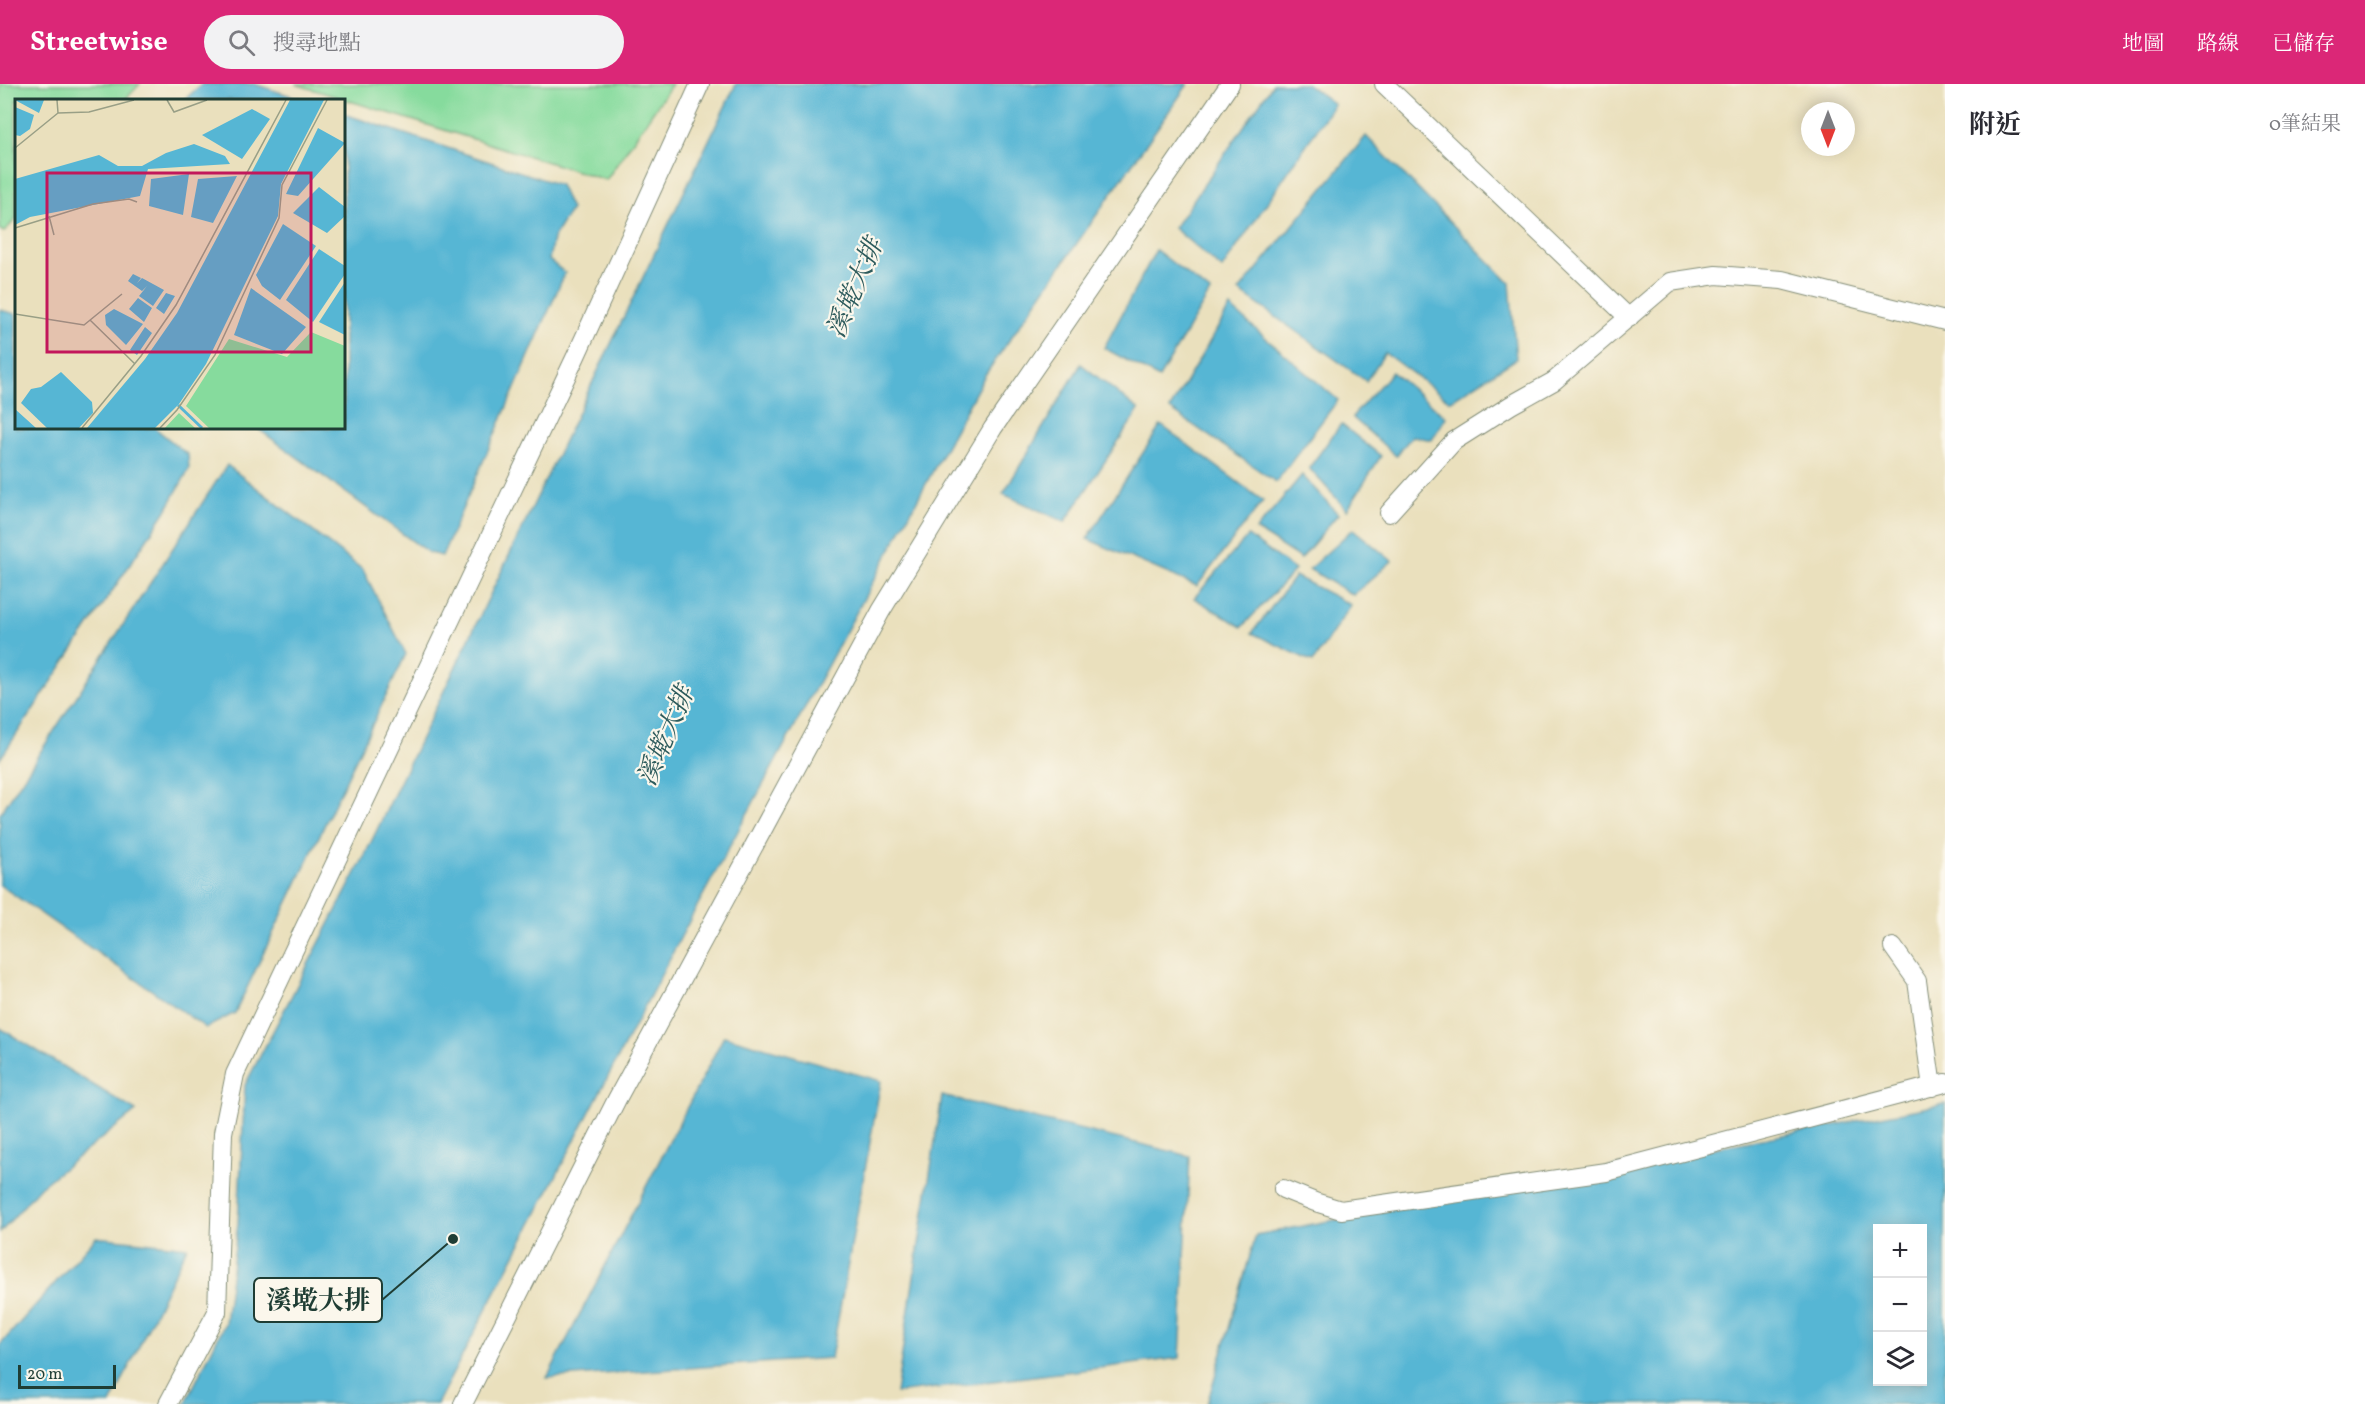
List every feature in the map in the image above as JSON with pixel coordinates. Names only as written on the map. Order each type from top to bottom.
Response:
[{"type":"lane","points":[[168,1404],[217,1312],[223,1133],[235,1074],[576,356],[700,84]]},
{"type":"lane","points":[[463,1404],[617,1099],[881,610],[993,428],[1230,84]]},
{"type":"lane","points":[[1384,84],[1629,318]]},
{"type":"lane","points":[[1389,513],[1454,441],[1554,381],[1670,282],[1716,275],[1782,280],[1945,321]]},
{"type":"lane","points":[[1283,1189],[1341,1210],[1606,1172],[1938,1085],[1917,981],[1893,947]]},
{"type":"green space","points":[[0,84],[140,84],[126,99],[15,99],[15,220],[4,232],[0,230]]},
{"type":"green space","points":[[295,84],[672,84],[606,180]]},
{"type":"water","points":[[202,84],[254,84],[301,99],[185,99]]},
{"type":"water","points":[[736,84],[1188,84],[985,375],[694,912],[437,1404],[185,1404],[225,1323],[238,1223],[245,1085],[361,863]]},
{"type":"water","points":[[1273,84],[1307,84],[1334,104],[1222,269],[1174,228]]},
{"type":"water","points":[[345,114],[560,185],[571,209],[553,238],[549,260],[565,273],[442,556],[429,553],[258,429],[345,429]]},
{"type":"water","points":[[1366,136],[1510,283],[1516,359],[1450,401],[1385,353],[1366,381],[1239,291]]},
{"type":"water","points":[[1156,250],[1210,292],[1159,378],[1104,348]]},
{"type":"water","points":[[1230,307],[1338,400],[1276,482],[1170,409]]},
{"type":"water","points":[[0,310],[15,314],[15,429],[156,429],[188,455],[189,469],[165,512],[0,759]]},
{"type":"water","points":[[1081,364],[1139,410],[1065,522],[1003,494]]},
{"type":"water","points":[[1392,372],[1446,417],[1432,440],[1412,436],[1396,456],[1352,417]]},
{"type":"water","points":[[1341,424],[1381,456],[1347,510],[1309,468]]},
{"type":"water","points":[[1161,425],[1263,501],[1197,586],[1087,539]]},
{"type":"water","points":[[227,465],[363,570],[406,654],[235,1013],[206,1028],[0,885],[0,814]]},
{"type":"water","points":[[1302,475],[1338,514],[1301,559],[1256,530]]},
{"type":"water","points":[[1353,529],[1392,561],[1353,595],[1309,569]]},
{"type":"water","points":[[1248,536],[1295,570],[1242,627],[1194,598]]},
{"type":"water","points":[[1295,576],[1351,605],[1313,662],[1252,633]]},
{"type":"water","points":[[0,1028],[136,1111],[40,1187],[0,1233]]},
{"type":"water","points":[[724,1036],[881,1081],[831,1358],[547,1378]]},
{"type":"water","points":[[942,1096],[1190,1156],[1180,1358],[896,1393]]},
{"type":"water","points":[[1945,1104],[1945,1404],[1207,1404],[1256,1235]]},
{"type":"water","points":[[96,1237],[187,1247],[111,1404],[0,1404],[0,1345]]},
{"type":"place","name":"溪墘大排","points":[[453,1239]]}]
